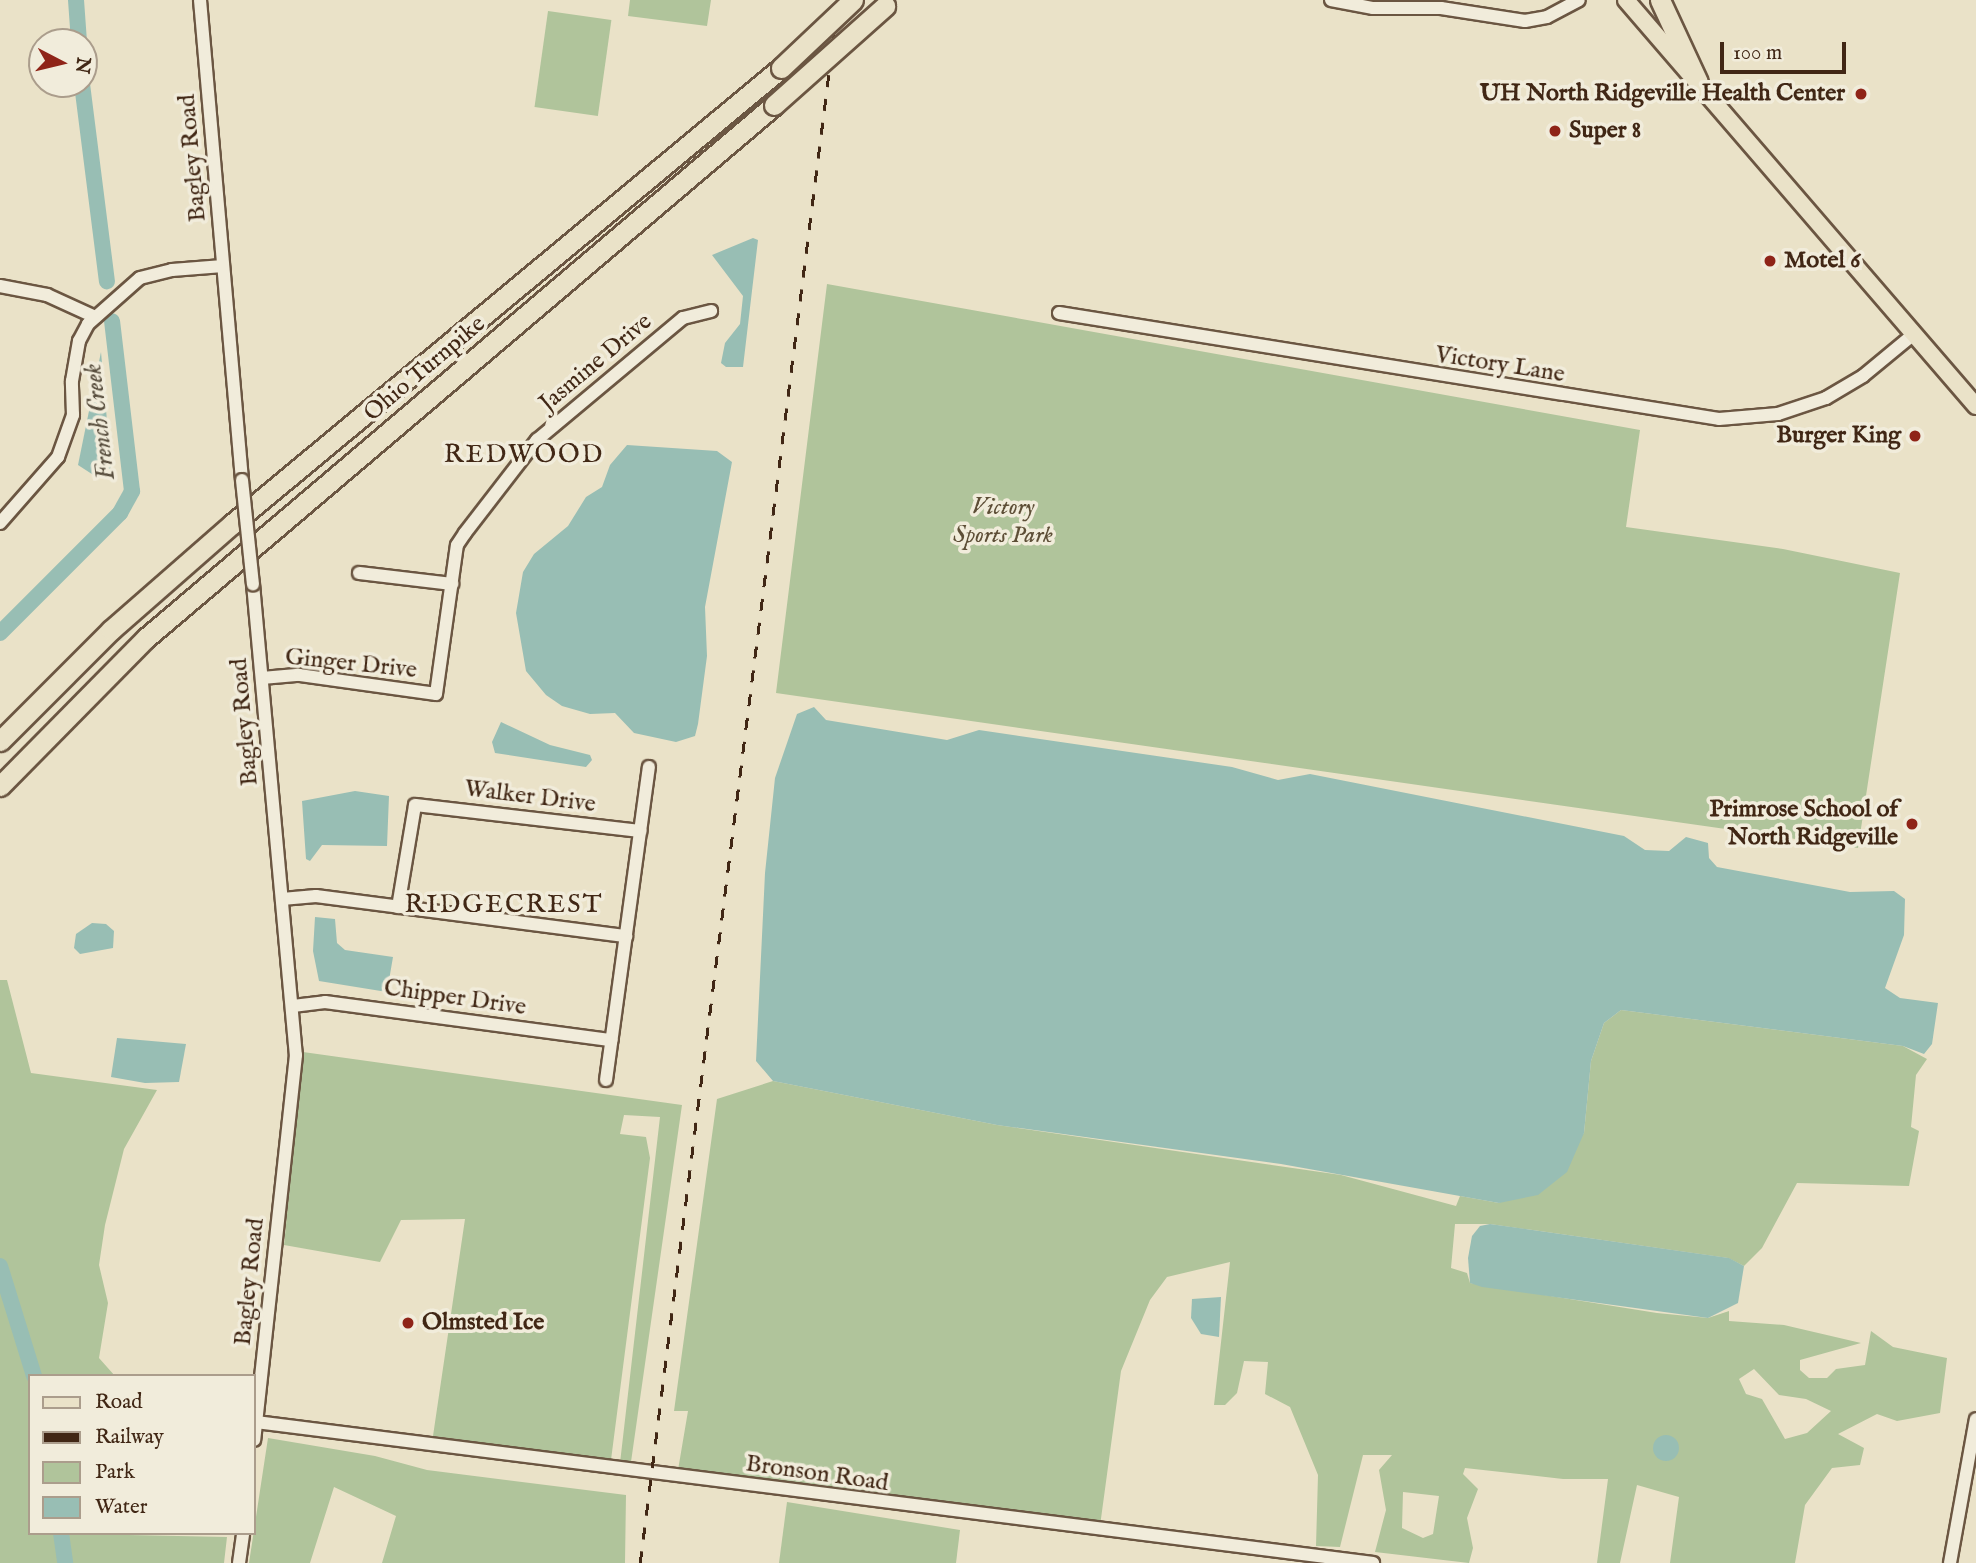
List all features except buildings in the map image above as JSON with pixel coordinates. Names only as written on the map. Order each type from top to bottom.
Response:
[{"type":"highway","name":"Ohio Turnpike","points":[[0,741],[111,630],[232,524],[781,68],[853,0]]},
{"type":"highway","points":[[1660,0],[1698,82]]},
{"type":"highway","name":"Ohio Turnpike","points":[[0,786],[146,638],[774,104],[888,3]]},
{"type":"main road","points":[[1626,0],[1976,406]]},
{"type":"street","name":"Bagley Road","points":[[200,0],[296,1053],[256,1422]]},
{"type":"street","points":[[1331,0],[1382,9],[1441,8],[1525,20],[1547,17],[1579,0]]},
{"type":"street","points":[[0,523],[58,457],[73,415],[72,381],[79,341],[95,317],[141,278],[172,270],[223,266]]},
{"type":"street","points":[[0,286],[47,295],[95,317]]},
{"type":"street","name":"Jasmine Drive","points":[[436,694],[457,545],[537,440],[683,318],[711,311]]},
{"type":"street","name":"Victory Lane","points":[[1059,313],[1134,328],[1719,419],[1778,414],[1826,398],[1863,376],[1914,333]]},
{"type":"street","points":[[359,573],[452,584]]},
{"type":"street","name":"Ginger Drive","points":[[262,678],[299,675],[436,694]]},
{"type":"street","points":[[606,1080],[649,767]]},
{"type":"street","name":"Walker Drive","points":[[398,907],[415,805],[641,831]]},
{"type":"street","points":[[282,899],[316,896],[626,936]]},
{"type":"street","name":"Chipper Drive","points":[[293,1006],[325,1002],[611,1040]]},
{"type":"street","points":[[1950,1563],[1976,1419]]},
{"type":"street","name":"Bronson Road","points":[[256,1422],[1373,1563]]},
{"type":"street","points":[[239,1563],[243,1535]]},
{"type":"green space","points":[[630,0],[711,0],[707,26],[628,16]]},
{"type":"green space","points":[[548,11],[611,20],[598,116],[535,107]]},
{"type":"green space","name":"Victory Sports Park","points":[[827,284],[1640,430],[1626,527],[1783,549],[1900,573],[1858,848],[776,693]]},
{"type":"green space","points":[[0,980],[7,980],[31,1073],[157,1090],[124,1149],[105,1225],[99,1265],[108,1303],[99,1358],[113,1374],[28,1374],[28,1535],[227,1537],[224,1563],[0,1563]]},
{"type":"green space","points":[[1621,1010],[1903,1046],[1927,1059],[1916,1075],[1911,1127],[1919,1131],[1909,1186],[1797,1183],[1762,1248],[1744,1266],[1728,1258],[1490,1224],[1455,1224],[1451,1268],[1467,1273],[1470,1283],[1657,1313],[1708,1318],[1729,1311],[1729,1321],[1784,1325],[1861,1343],[1800,1360],[1800,1370],[1809,1378],[1827,1378],[1836,1369],[1865,1365],[1871,1331],[1893,1347],[1947,1358],[1940,1413],[1897,1421],[1877,1414],[1838,1434],[1864,1448],[1860,1465],[1832,1468],[1805,1505],[1795,1563],[1670,1563],[1679,1497],[1637,1485],[1620,1563],[1597,1563],[1608,1479],[1563,1479],[1465,1468],[1463,1474],[1478,1489],[1467,1518],[1473,1548],[1469,1563],[1375,1552],[1386,1510],[1379,1470],[1392,1455],[1363,1455],[1340,1547],[1316,1546],[1318,1475],[1290,1407],[1265,1394],[1268,1362],[1244,1361],[1237,1393],[1225,1405],[1214,1405],[1230,1262],[1167,1277],[1150,1300],[1121,1371],[1100,1526],[678,1470],[688,1411],[674,1411],[717,1099],[773,1081],[997,1125],[1341,1175],[1456,1206],[1460,1196],[1499,1203],[1584,1133],[1591,1061],[1604,1023]],"holes":[[[1754,1369],[1779,1395],[1806,1399],[1831,1411],[1807,1433],[1785,1439],[1762,1399],[1746,1394],[1739,1379]],[[1403,1492],[1439,1496],[1433,1534],[1423,1538],[1402,1528]]]},
{"type":"green space","points":[[303,1052],[682,1105],[631,1462],[620,1463],[660,1117],[624,1115],[620,1134],[646,1137],[650,1158],[611,1460],[433,1436],[465,1219],[401,1220],[380,1262],[284,1245]]},
{"type":"green space","points":[[268,1438],[375,1456],[427,1470],[626,1495],[625,1563],[382,1563],[396,1516],[334,1487],[310,1563],[249,1563],[253,1535],[256,1535],[256,1517]]},
{"type":"green space","points":[[787,1502],[960,1530],[956,1563],[779,1563]]},
{"type":"water","points":[[753,238],[758,240],[743,367],[726,367],[721,363],[725,343],[740,324],[743,296],[712,255]]},
{"type":"water","points":[[101,352],[111,467],[107,475],[98,478],[78,465]]},
{"type":"water","points":[[627,445],[717,451],[732,462],[705,607],[707,656],[698,724],[695,736],[676,742],[634,733],[615,713],[590,714],[562,706],[546,695],[526,671],[516,613],[523,572],[534,554],[568,526],[586,497],[602,487],[610,465]]},
{"type":"water","points":[[814,707],[826,720],[947,740],[979,730],[1232,767],[1278,780],[1310,774],[1624,836],[1645,850],[1669,851],[1686,837],[1708,843],[1709,858],[1717,867],[1850,892],[1894,891],[1905,899],[1904,935],[1885,988],[1900,998],[1938,1003],[1932,1044],[1924,1054],[1903,1046],[1621,1010],[1604,1023],[1591,1061],[1584,1133],[1567,1172],[1538,1195],[1499,1203],[1281,1164],[997,1125],[773,1081],[756,1061],[765,873],[775,778],[797,714]]},
{"type":"water","points":[[501,722],[550,745],[590,755],[592,760],[586,767],[495,753],[492,742]]},
{"type":"water","points":[[355,791],[389,796],[387,846],[322,845],[310,861],[306,859],[302,801]]},
{"type":"water","points":[[315,917],[335,919],[337,943],[345,950],[393,957],[387,992],[319,981],[313,951]]},
{"type":"water","points":[[92,923],[106,924],[114,931],[113,948],[80,954],[74,948],[76,934]]},
{"type":"water","points":[[117,1038],[186,1044],[179,1082],[145,1083],[111,1077]]},
{"type":"water","points":[[1490,1224],[1729,1258],[1744,1266],[1738,1303],[1708,1318],[1482,1287],[1470,1283],[1468,1258],[1472,1236],[1480,1226]]},
{"type":"water","points":[[1221,1297],[1219,1337],[1201,1334],[1191,1318],[1192,1299]]},
{"type":"water","points":[[1666,1435],[1675,1439],[1679,1448],[1675,1457],[1666,1461],[1657,1457],[1653,1448],[1657,1439]]},
{"type":"waterway","name":"French Creek","points":[[76,0],[78,28]]},
{"type":"waterway","name":"French Creek","points":[[84,98],[107,281]]},
{"type":"waterway","name":"French Creek","points":[[0,633],[120,513],[132,491],[112,321]]},
{"type":"waterway","name":"French Creek","points":[[0,1266],[33,1374]]},
{"type":"waterway","name":"French Creek","points":[[61,1535],[65,1563]]},
{"type":"railway","points":[[640,1563],[838,0]]},
{"type":"place","name":"UH North Ridgeville Health Center","points":[[1861,94]]},
{"type":"place","name":"Super 8","points":[[1555,131]]},
{"type":"place","name":"Motel 6","points":[[1770,261]]},
{"type":"place","name":"Burger King","points":[[1915,436]]},
{"type":"place","name":"Primrose School of North Ridgeville","points":[[1912,824]]},
{"type":"place","name":"Olmsted Ice","points":[[408,1323]]},
{"type":"district","name":"REDWOOD","points":[[524,455]]},
{"type":"district","name":"RIDGECREST","points":[[504,905]]}]
